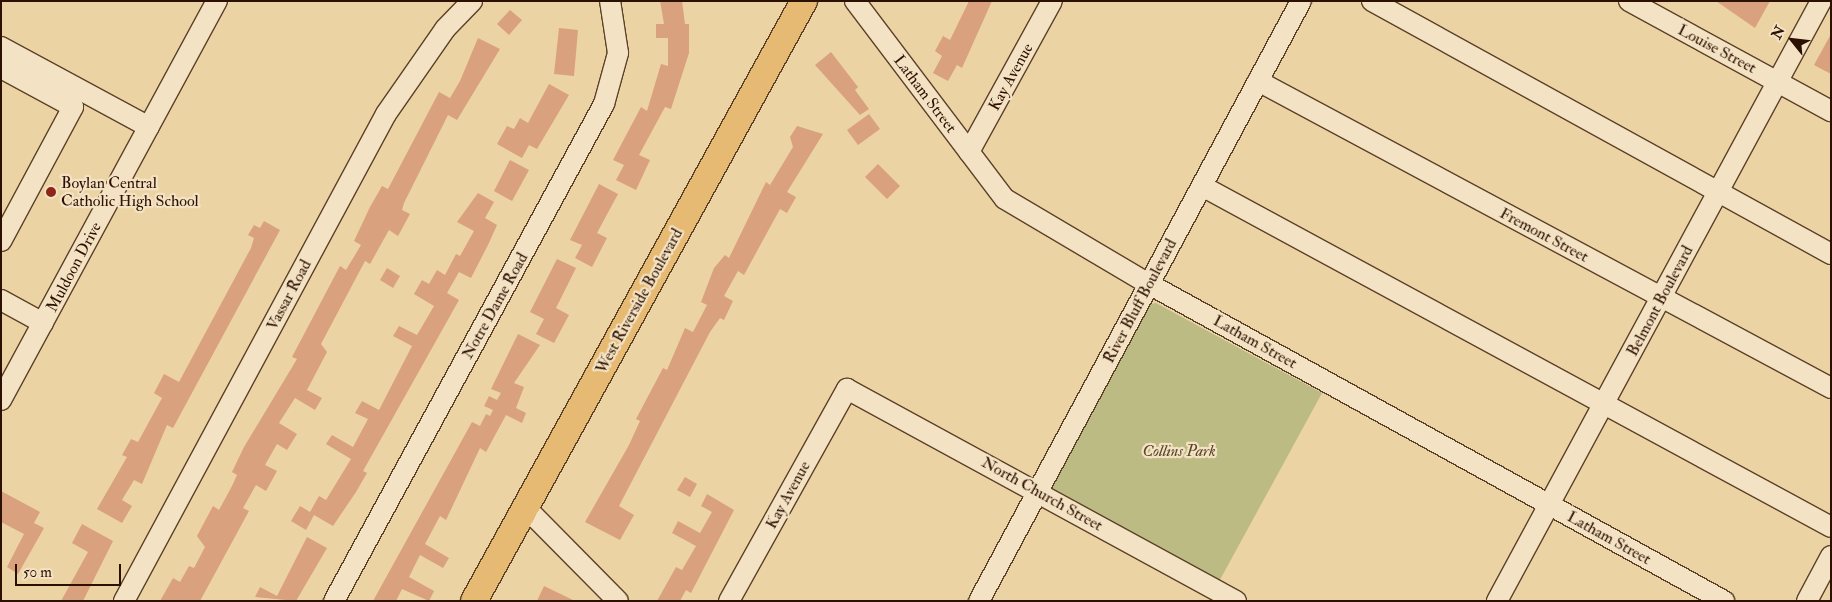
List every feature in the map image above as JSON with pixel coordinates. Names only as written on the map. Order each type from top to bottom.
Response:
[{"type":"main road","name":"West Riverside Boulevard","points":[[474,601],[804,1]]},
{"type":"street","name":"Muldoon Drive","points":[[1,400],[217,1]]},
{"type":"street","name":"Vassar Road","points":[[124,601],[386,114],[445,29],[472,1]]},
{"type":"street","name":"Notre Dame Road","points":[[334,601],[604,104],[618,53],[610,1]]},
{"type":"street","name":"Latham Street","points":[[855,1],[1005,199],[1149,284],[1724,601]]},
{"type":"street","name":"Kay Avenue","points":[[969,152],[1052,1]]},
{"type":"street","name":"River Bluff Boulevard","points":[[979,601],[1300,1]]},
{"type":"street","points":[[1372,1],[1831,254]]},
{"type":"street","name":"Louise Street","points":[[1629,1],[1831,111]]},
{"type":"street","name":"Belmont Boulevard","points":[[1497,601],[1821,1]]},
{"type":"street","points":[[1,47],[149,127]]},
{"type":"street","points":[[1,68],[73,107],[1,241]]},
{"type":"street","name":"Fremont Street","points":[[1258,81],[1831,388]]},
{"type":"street","points":[[1202,186],[1831,527]]},
{"type":"street","points":[[1,300],[43,323]]},
{"type":"street","name":"Kay Avenue","points":[[728,601],[848,389]]},
{"type":"street","name":"North Church Street","points":[[848,389],[1236,601]]},
{"type":"street","points":[[525,507],[618,601]]},
{"type":"street","points":[[1807,601],[1831,556]]},
{"type":"green space","name":"Collins Park","points":[[1156,303],[1322,393],[1216,587],[1051,494],[1049,485],[1147,305]]},
{"type":"building","points":[[660,1],[682,1],[685,24],[689,24],[689,53],[671,109],[665,107],[639,155],[650,160],[636,190],[616,180],[624,165],[613,160],[641,107],[647,111],[661,64],[668,66],[668,38],[656,38],[656,24],[664,24]]},
{"type":"building","points":[[969,1],[992,1],[962,68],[957,65],[948,81],[933,73],[942,56],[935,51],[943,36],[950,40]]},
{"type":"building","points":[[1716,1],[1770,1],[1755,28]]},
{"type":"building","points":[[510,10],[522,20],[509,35],[497,24]]},
{"type":"building","points":[[559,28],[578,30],[574,76],[554,74]]},
{"type":"building","points":[[1831,34],[1831,74],[1814,65]]},
{"type":"building","points":[[478,38],[500,49],[457,120],[448,115],[404,203],[402,210],[410,214],[398,236],[389,230],[370,264],[365,261],[321,344],[327,352],[307,390],[322,398],[315,410],[295,398],[279,423],[297,434],[287,450],[277,444],[265,465],[277,471],[266,491],[256,485],[243,508],[249,511],[200,601],[160,601],[173,578],[180,582],[189,566],[194,568],[205,547],[197,536],[213,506],[219,510],[232,486],[237,475],[232,472],[244,447],[297,359],[292,357],[340,266],[346,270],[361,245],[354,241],[370,207],[382,186],[388,189],[439,92],[450,98],[460,81]]},
{"type":"building","points":[[831,52],[858,87],[855,90],[869,109],[860,115],[815,65]]},
{"type":"building","points":[[549,84],[569,95],[537,149],[529,145],[522,158],[497,144],[507,126],[514,129],[520,118],[528,123]]},
{"type":"building","points":[[869,114],[880,129],[858,145],[847,130]]},
{"type":"building","points":[[797,126],[823,134],[787,192],[796,197],[787,213],[780,209],[744,275],[738,271],[724,296],[733,301],[724,320],[720,318],[710,332],[619,506],[634,515],[620,540],[585,522],[629,445],[640,421],[636,419],[663,368],[667,370],[685,328],[693,332],[707,305],[701,302],[714,268],[725,255],[729,258],[766,182],[770,185],[793,147],[790,137]]},
{"type":"building","points":[[510,160],[529,170],[512,201],[494,191]]},
{"type":"building","points":[[878,164],[900,186],[887,199],[865,177]]},
{"type":"building","points":[[599,184],[618,194],[597,233],[607,238],[592,267],[575,258],[582,245],[570,240]]},
{"type":"building","points":[[478,193],[494,202],[485,218],[497,225],[488,245],[471,278],[459,272],[447,293],[459,300],[363,471],[367,473],[356,492],[333,526],[314,515],[306,530],[291,521],[300,506],[310,512],[319,496],[326,500],[351,459],[326,444],[332,435],[353,447],[368,419],[355,413],[362,401],[379,410],[412,346],[393,336],[399,326],[417,335],[434,306],[414,294],[422,280],[429,284],[437,270],[445,275],[456,254],[460,256],[474,231],[457,222]]},
{"type":"building","points":[[264,221],[280,230],[173,428],[167,425],[142,484],[134,480],[122,500],[132,506],[122,523],[97,509],[127,457],[122,455],[131,439],[138,442],[162,398],[154,393],[164,374],[179,382],[251,248],[254,238],[248,235],[254,225],[260,228]]},
{"type":"building","points":[[557,259],[576,268],[556,308],[569,315],[554,343],[536,334],[544,319],[530,312]]},
{"type":"building","points":[[387,268],[400,276],[393,288],[380,280]]},
{"type":"building","points":[[518,334],[540,345],[514,383],[524,387],[516,408],[526,413],[522,423],[506,415],[486,452],[480,448],[446,520],[440,516],[425,544],[449,558],[443,568],[420,555],[409,577],[434,591],[429,601],[402,589],[396,601],[373,601],[472,422],[480,426],[486,414],[490,416],[493,410],[484,406],[489,396],[497,400],[501,393],[491,389]]},
{"type":"building","points":[[685,477],[697,484],[690,497],[677,490]]},
{"type":"building","points":[[1,491],[40,512],[34,523],[44,528],[18,574],[7,567],[24,534],[1,522]]},
{"type":"building","points":[[707,494],[734,510],[691,593],[686,590],[680,601],[657,601],[676,567],[682,570],[696,546],[672,533],[678,521],[700,533],[712,512],[701,506]]},
{"type":"building","points":[[82,524],[113,541],[83,601],[61,601],[88,552],[72,543]]},
{"type":"building","points":[[307,537],[327,548],[296,601],[255,597],[260,587],[277,596]]},
{"type":"building","points":[[544,586],[575,601],[537,601]]},
{"type":"place","name":"Boylan Central Catholic High School","points":[[51,192]]}]
